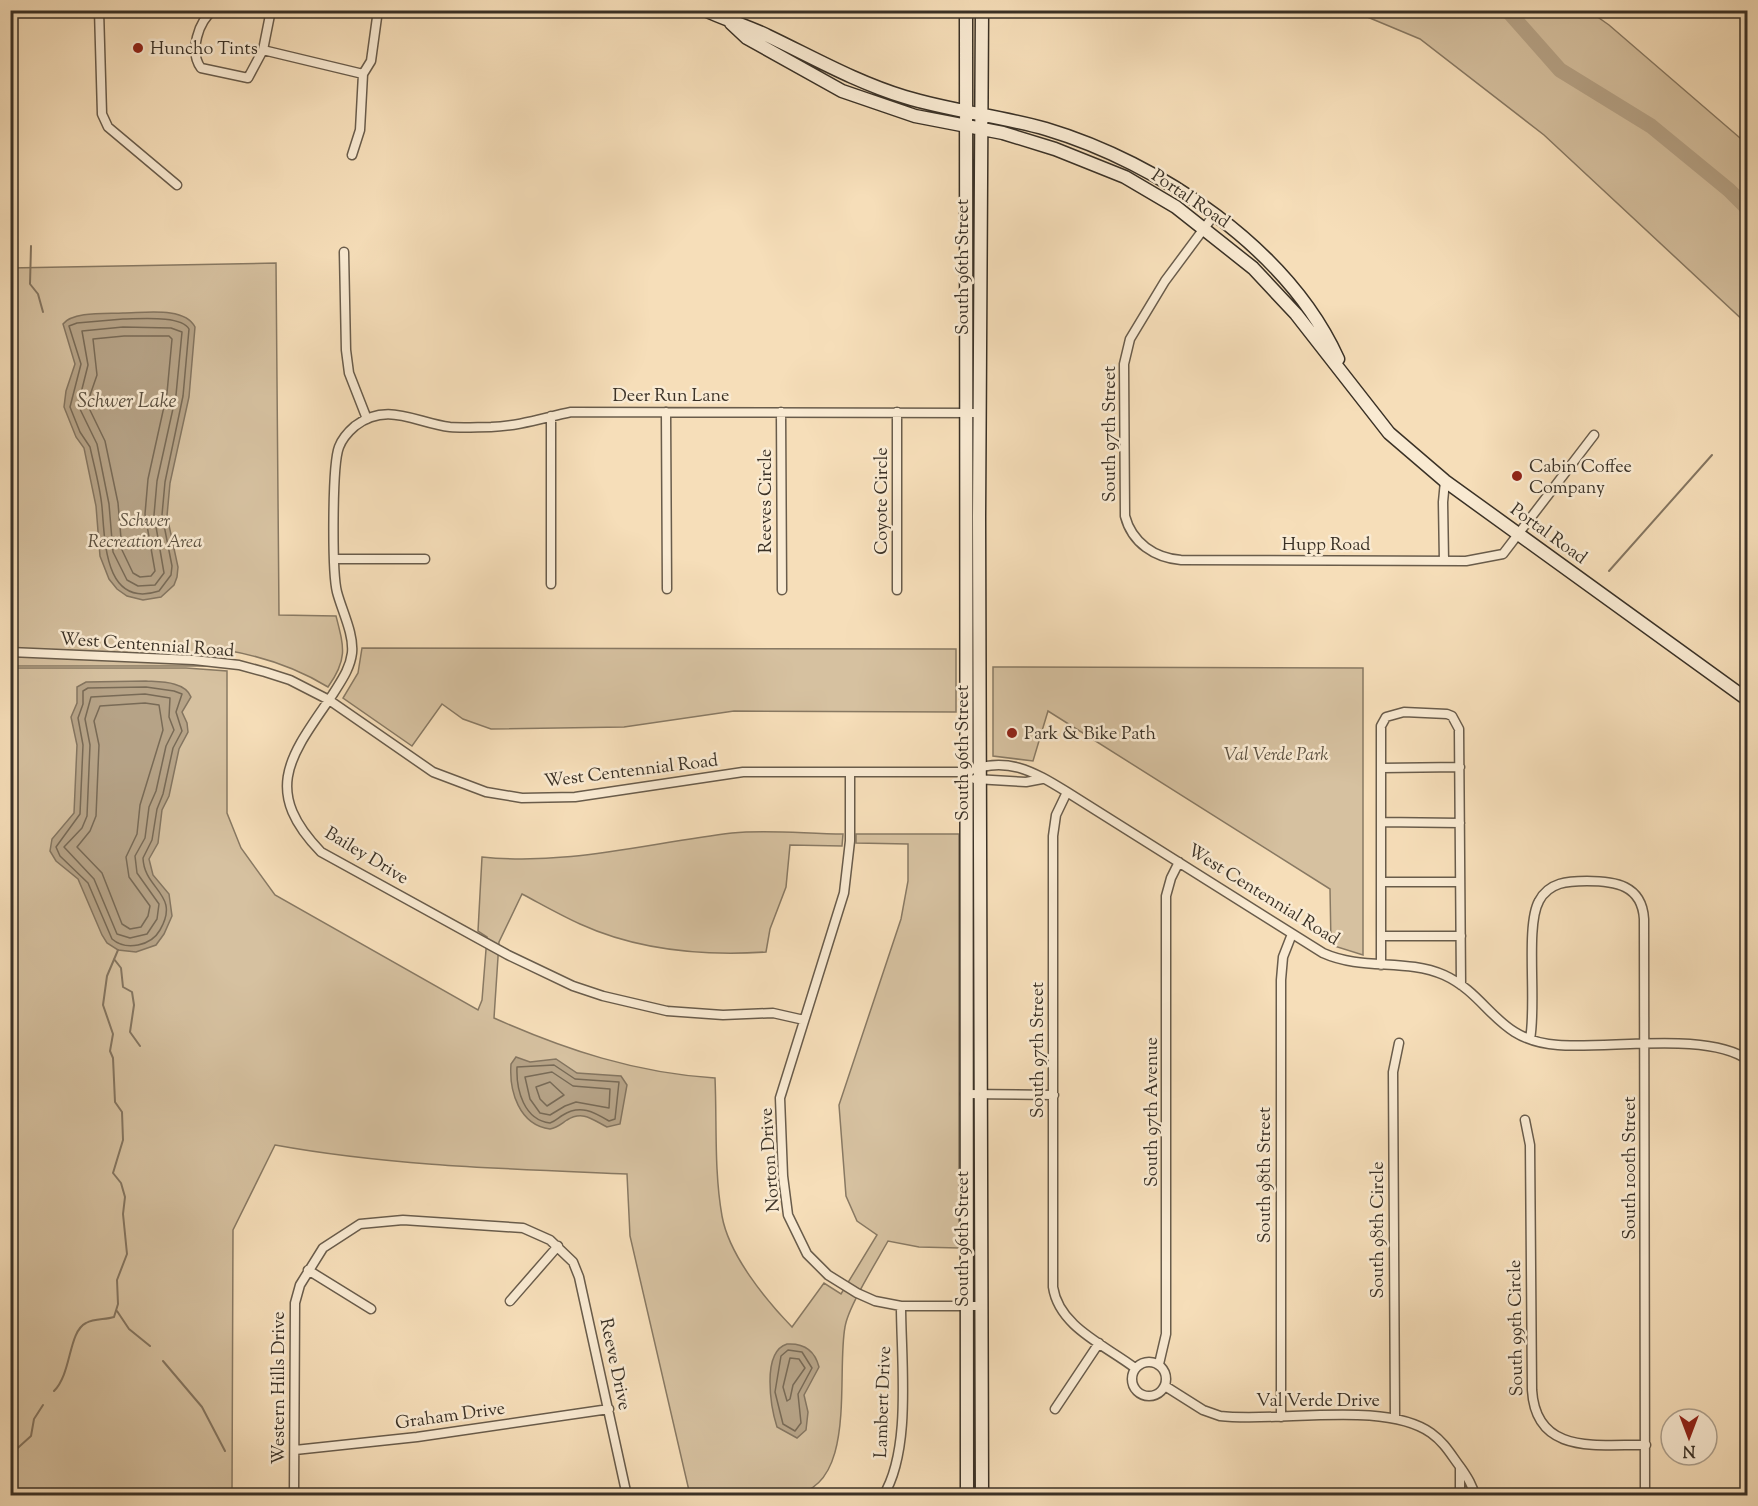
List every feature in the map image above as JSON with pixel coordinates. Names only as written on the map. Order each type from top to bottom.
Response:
[{"type":"main road","points":[[705,10],[731,23]]},
{"type":"main road","name":"South 96th Street","points":[[966,10],[965,1306],[967,1496]]},
{"type":"main road","name":"South 96th Street","points":[[982,10],[980,781],[985,1094],[980,1306],[982,1496]]},
{"type":"main road","name":"Portal Road","points":[[731,23],[766,34],[830,69],[881,89],[931,105],[1046,129],[1104,151],[1155,176],[1214,215],[1253,247],[1295,292],[1331,343],[1346,377]]},
{"type":"main road","name":"Portal Road","points":[[731,23],[747,38],[842,91],[915,116],[1024,139],[1087,160],[1146,188],[1205,227],[1267,283],[1346,377],[1389,433],[1445,481],[1748,700]]},
{"type":"street","points":[[99,10],[102,114],[108,128],[177,185]]},
{"type":"street","points":[[214,10],[201,24],[197,36],[196,63],[201,68],[248,78],[262,50],[271,10]]},
{"type":"street","points":[[352,155],[360,130],[363,74],[374,50],[378,10]]},
{"type":"street","points":[[262,50],[363,74]]},
{"type":"street","name":"South 97th Street","points":[[1133,533],[1125,516],[1124,364],[1130,339],[1165,281],[1214,215]]},
{"type":"street","points":[[344,252],[346,350],[351,379],[367,419]]},
{"type":"street","name":"Deer Run Lane","points":[[367,419],[380,414],[394,413],[450,427],[488,427],[519,425],[571,412],[980,413]]},
{"type":"street","points":[[666,412],[667,589]]},
{"type":"street","name":"Reeves Circle","points":[[781,412],[782,590]]},
{"type":"street","name":"Coyote Circle","points":[[897,412],[897,590]]},
{"type":"street","points":[[551,416],[551,584]]},
{"type":"street","name":"Bailey Drive","points":[[367,419],[345,435],[335,463],[336,590],[352,654],[346,673],[303,735],[288,772],[291,811],[301,831],[321,852],[518,961],[573,986],[603,996],[667,1011],[723,1015],[773,1013],[804,1020]]},
{"type":"street","points":[[1519,534],[1594,435]]},
{"type":"street","points":[[1444,561],[1445,481]]},
{"type":"street","name":"Hupp Road","points":[[1133,533],[1144,547],[1160,556],[1181,561],[1489,559],[1503,554],[1519,534]]},
{"type":"street","points":[[336,559],[425,559]]},
{"type":"street","name":"West Centennial Road","points":[[10,652],[194,660],[238,665],[290,680],[329,700],[433,772],[486,792],[522,798],[575,797],[743,772],[966,772],[980,766],[1015,765],[1030,769],[1042,779],[1067,792],[1292,934],[1335,958],[1358,964],[1424,968],[1461,985],[1502,1024],[1530,1039],[1558,1045],[1719,1047],[1748,1060]]},
{"type":"street","points":[[1381,965],[1381,726],[1386,717],[1404,712],[1427,712],[1452,716],[1459,729],[1461,985]]},
{"type":"street","points":[[1382,768],[1460,767]]},
{"type":"street","name":"Norton Drive","points":[[850,772],[847,877],[836,922],[780,1098],[782,1166],[788,1215],[807,1254],[844,1287],[875,1301],[901,1306],[980,1306]]},
{"type":"street","points":[[966,772],[970,778],[980,781],[1026,782],[1042,779]]},
{"type":"street","name":"South 97th Street","points":[[1067,792],[1056,816],[1053,836],[1053,1287],[1060,1311],[1067,1320],[1100,1343]]},
{"type":"street","points":[[1382,822],[1460,823]]},
{"type":"street","name":"South 97th Avenue","points":[[1159,1364],[1166,1334],[1166,896],[1179,862]]},
{"type":"street","name":"South 100th Street","points":[[1530,1039],[1533,1018],[1534,919],[1537,906],[1545,893],[1557,884],[1588,881],[1608,881],[1625,886],[1636,894],[1642,906],[1645,1045],[1645,1496]]},
{"type":"street","points":[[1381,882],[1460,882]]},
{"type":"street","name":"South 98th Street","points":[[1281,1417],[1281,980],[1283,957],[1292,934]]},
{"type":"street","points":[[1381,936],[1461,936]]},
{"type":"street","name":"South 98th Circle","points":[[1395,1418],[1393,1072],[1399,1043]]},
{"type":"street","points":[[965,1094],[1054,1095]]},
{"type":"street","name":"South 99th Circle","points":[[1525,1120],[1530,1145],[1532,1390],[1537,1413],[1551,1432],[1569,1442],[1646,1444]]},
{"type":"street","name":"Western Hills Drive","points":[[294,1496],[295,1303],[300,1284],[323,1248],[342,1233],[360,1224],[403,1220],[523,1228],[544,1236],[558,1246]]},
{"type":"street","points":[[510,1301],[558,1246]]},
{"type":"street","name":"Reeve Drive","points":[[558,1246],[573,1262],[579,1277],[627,1496]]},
{"type":"street","points":[[308,1270],[371,1309]]},
{"type":"street","name":"Lambert Drive","points":[[883,1496],[897,1467],[901,1433],[901,1306]]},
{"type":"street","points":[[1055,1409],[1100,1343],[1135,1368]]},
{"type":"street","points":[[1148,1361],[1159,1364],[1166,1376],[1165,1386],[1153,1395],[1138,1392],[1131,1378],[1135,1368],[1148,1361]]},
{"type":"street","name":"Val Verde Drive","points":[[1165,1386],[1212,1414],[1395,1418],[1420,1426],[1436,1437],[1453,1455],[1470,1479],[1475,1496]]},
{"type":"street","name":"Graham Drive","points":[[295,1450],[417,1437],[609,1409]]},
{"type":"street","points":[[1460,1467],[1461,1496]]},
{"type":"green space","points":[[1353,11],[1589,11],[1609,25],[1747,144],[1747,324],[1544,135],[1420,39]]},
{"type":"green space","name":"Schwer Recreation Area","points":[[276,263],[279,615],[336,616],[342,653],[339,668],[328,687],[278,664],[225,650],[225,666],[11,666],[10,268]]},
{"type":"green space","points":[[362,648],[956,649],[956,712],[734,711],[624,727],[491,729],[463,719],[442,704],[412,746],[343,698],[358,673]]},
{"type":"green space","name":"Val Verde Park","points":[[993,667],[1363,668],[1363,955],[1331,945],[1330,889],[1048,711],[1033,761],[993,756]]},
{"type":"green space","points":[[10,668],[186,668],[227,671],[227,813],[241,848],[275,895],[478,1010],[482,1000],[487,937],[478,931],[482,857],[514,859],[576,856],[746,832],[843,834],[842,846],[790,845],[786,887],[770,929],[766,952],[695,952],[624,940],[580,924],[522,894],[499,942],[494,1018],[575,1050],[602,1058],[657,1071],[715,1078],[718,1182],[726,1231],[750,1276],[792,1327],[824,1283],[841,1294],[877,1235],[857,1221],[846,1196],[839,1105],[901,919],[908,881],[908,844],[856,843],[856,834],[959,834],[959,1248],[919,1247],[888,1241],[847,1318],[843,1347],[840,1426],[835,1452],[826,1473],[812,1488],[791,1495],[779,1496],[690,1495],[630,1236],[627,1174],[406,1162],[275,1145],[233,1230],[232,1495],[11,1495]]},
{"type":"water","name":"Schwer Lake","points":[[152,312],[182,316],[190,320],[195,327],[189,397],[170,483],[167,516],[178,567],[177,577],[174,585],[161,597],[143,600],[127,596],[117,589],[109,579],[100,556],[96,506],[84,448],[76,437],[64,407],[66,391],[75,364],[63,324],[82,315]]},
{"type":"water","points":[[146,681],[178,685],[191,697],[182,712],[188,732],[179,749],[169,796],[162,810],[158,843],[149,859],[153,875],[169,894],[172,916],[156,945],[136,952],[118,950],[107,943],[78,879],[56,861],[50,851],[52,839],[74,813],[77,745],[71,717],[77,703],[77,687],[86,682]]},
{"type":"water","points":[[516,1057],[530,1062],[556,1059],[577,1073],[621,1076],[627,1085],[620,1124],[607,1127],[588,1117],[578,1116],[550,1129],[531,1121],[518,1105],[514,1095],[511,1064]]},
{"type":"water","points":[[787,1344],[799,1345],[808,1349],[812,1352],[819,1367],[804,1395],[808,1412],[806,1430],[797,1438],[777,1427],[772,1407],[771,1369],[779,1349]]},
{"type":"waterway","points":[[1507,10],[1560,70],[1651,126],[1729,190],[1748,209]]},
{"type":"waterway","points":[[31,246],[30,284],[38,294],[43,312]]},
{"type":"waterway","points":[[1744,418],[1748,415]]},
{"type":"waterway","points":[[1609,571],[1712,455]]},
{"type":"waterway","points":[[54,1391],[64,1374],[80,1328],[89,1321],[114,1317],[118,1304],[117,1280],[127,1254],[123,1214],[125,1197],[121,1183],[113,1173],[123,1140],[122,1112],[115,1102],[113,1058],[110,1051],[113,1034],[103,1005],[107,976],[118,950]]},
{"type":"waterway","points":[[114,959],[121,968],[123,987],[132,992],[134,1005],[130,1032],[140,1046]]},
{"type":"waterway","points":[[117,1311],[129,1329],[150,1346]]},
{"type":"waterway","points":[[163,1361],[202,1407],[225,1451]]},
{"type":"waterway","points":[[10,1455],[31,1436],[34,1419],[43,1405]]},
{"type":"place","name":"Huncho Tints","points":[[138,48]]},
{"type":"place","name":"Cabin Coffee Company","points":[[1517,476]]},
{"type":"place","name":"Park & Bike Path","points":[[1012,733]]}]
